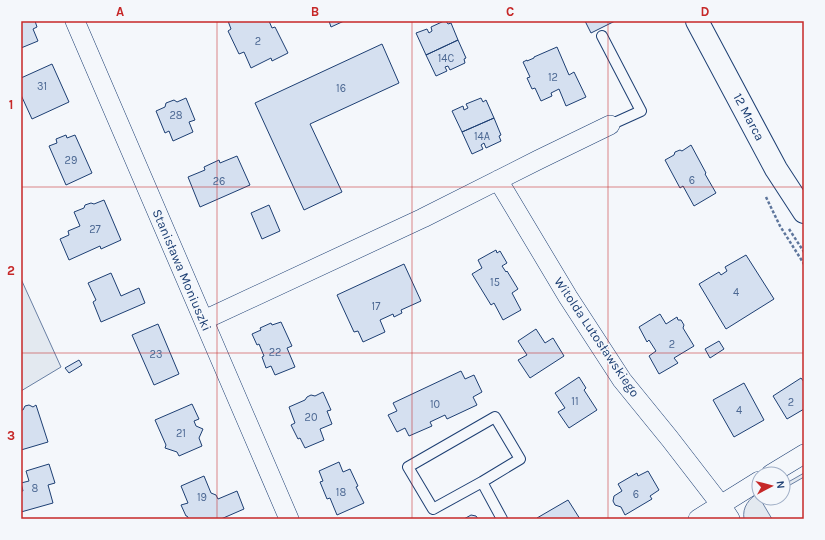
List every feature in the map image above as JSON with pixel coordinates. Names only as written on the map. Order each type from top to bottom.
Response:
[{"type":"street","name":"Stanisława Moniuszki","points":[[75,21],[290,519]]},
{"type":"street","name":"12 Marca","points":[[697,21],[776,169],[804,212]]},
{"type":"street","points":[[204,320],[424,218],[610,125]]},
{"type":"street","name":"Witolda Lutosławskiego","points":[[498,180],[568,296],[622,380],[726,512]]},
{"type":"street","points":[[784,466],[804,454]]},
{"type":"street","points":[[698,519],[726,512],[751,489]]},
{"type":"lane","points":[[602,36],[641,111],[610,125]]},
{"type":"lane","points":[[495,417],[520,459],[482,482],[433,509],[408,467],[495,417]]},
{"type":"lane","points":[[482,482],[502,519]]},
{"type":"shaded area","points":[[21,279],[61,367],[21,391]]},
{"type":"shaded area","points":[[804,473],[804,477],[791,484],[791,480]]},
{"type":"shaded area","points":[[751,498],[751,506],[764,506],[772,519],[744,519],[744,511]]},
{"type":"building","points":[[21,21],[35,21],[37,27],[33,29],[38,41],[21,48]]},
{"type":"building","points":[[228,21],[269,21],[272,28],[275,27],[288,53],[272,61],[271,58],[251,68],[244,52],[239,54],[228,31],[231,29]]},
{"type":"building","points":[[329,21],[344,21],[331,27]]},
{"type":"building","points":[[444,21],[448,24],[451,23],[458,40],[426,55],[416,33],[427,29],[429,33],[432,31],[431,27]]},
{"type":"building","points":[[585,21],[615,21],[591,33]]},
{"type":"building","points":[[458,40],[466,58],[464,59],[465,63],[450,70],[448,66],[445,67],[447,71],[436,76],[426,55]]},
{"type":"building","points":[[382,44],[399,83],[310,124],[342,192],[304,210],[255,103]]},
{"type":"building","points":[[557,47],[569,75],[574,72],[586,97],[566,106],[559,89],[551,93],[552,96],[541,101],[535,88],[532,89],[527,78],[530,77],[523,62]]},
{"type":"building","points":[[52,64],[69,102],[32,119],[21,95],[21,78]]},
{"type":"building","points":[[186,98],[195,120],[189,122],[193,132],[173,141],[169,131],[165,133],[156,111],[165,107],[166,103],[174,100],[177,102]]},
{"type":"building","points":[[481,98],[483,102],[486,100],[494,118],[462,132],[452,111],[463,106],[464,110],[468,108],[466,104]]},
{"type":"building","points":[[494,118],[501,135],[499,136],[501,141],[486,148],[484,143],[481,145],[483,149],[472,154],[462,132]]},
{"type":"building","points":[[66,135],[67,138],[75,135],[92,173],[66,185],[49,146],[57,143],[56,139]]},
{"type":"building","points":[[691,145],[716,193],[694,206],[683,186],[680,188],[665,160],[674,155],[675,152],[680,150],[682,151]]},
{"type":"building","points":[[237,156],[250,185],[200,207],[188,177],[205,170],[204,167],[219,160],[220,163]]},
{"type":"building","points":[[104,200],[121,240],[101,249],[100,246],[69,260],[60,239],[69,235],[68,231],[80,226],[74,212],[84,208],[85,205],[91,203],[94,204]]},
{"type":"building","points":[[269,205],[280,231],[262,239],[251,213]]},
{"type":"building","points":[[496,250],[497,253],[500,251],[507,263],[502,266],[506,272],[507,271],[518,289],[512,293],[521,310],[503,320],[494,303],[491,305],[472,274],[482,268],[478,260]]},
{"type":"building","points":[[746,255],[774,299],[726,329],[699,284],[719,272],[721,275],[727,271],[725,267]]},
{"type":"building","points":[[404,264],[421,301],[401,310],[402,313],[394,317],[393,314],[380,320],[385,332],[363,342],[358,331],[354,332],[337,295]]},
{"type":"building","points":[[111,273],[121,296],[139,288],[145,303],[101,322],[93,302],[96,300],[88,283]]},
{"type":"building","points":[[660,314],[666,324],[677,317],[678,320],[681,320],[684,325],[683,328],[694,346],[674,358],[678,363],[659,374],[649,356],[656,351],[649,340],[647,342],[639,327]]},
{"type":"building","points":[[281,322],[292,346],[287,348],[295,367],[275,375],[271,366],[266,368],[262,357],[264,356],[259,344],[257,345],[252,334],[271,323],[272,325]]},
{"type":"building","points":[[158,324],[179,374],[154,385],[132,335]]},
{"type":"building","points":[[536,329],[545,343],[553,338],[564,356],[530,378],[518,360],[527,355],[518,341]]},
{"type":"building","points":[[719,341],[724,349],[710,358],[705,349]]},
{"type":"building","points":[[79,360],[82,365],[69,373],[65,368]]},
{"type":"building","points":[[461,371],[465,379],[474,375],[482,392],[473,397],[477,405],[447,419],[445,415],[430,422],[432,426],[409,436],[405,428],[397,432],[388,415],[397,411],[393,403]]},
{"type":"building","points":[[579,377],[586,388],[584,390],[597,410],[569,428],[558,412],[565,408],[555,393]]},
{"type":"building","points":[[801,378],[804,382],[804,409],[787,419],[773,396]]},
{"type":"building","points":[[744,383],[764,420],[734,437],[713,400]]},
{"type":"building","points":[[323,392],[331,410],[327,411],[332,424],[320,429],[324,440],[305,448],[300,438],[298,439],[291,425],[295,423],[289,407],[305,400],[311,395],[315,396]]},
{"type":"building","points":[[192,404],[199,419],[194,421],[196,426],[203,429],[199,438],[202,446],[179,456],[177,452],[165,448],[166,445],[155,420]]},
{"type":"building","points":[[29,405],[33,407],[36,405],[48,442],[21,450],[21,410],[23,410],[25,406]]},
{"type":"building","points":[[339,462],[343,472],[350,469],[358,486],[356,487],[364,503],[337,515],[330,498],[327,499],[320,482],[323,481],[319,471]]},
{"type":"building","points":[[49,464],[55,483],[48,485],[53,503],[21,512],[21,491],[23,491],[21,483],[29,481],[26,471]]},
{"type":"building","points":[[648,471],[659,490],[650,496],[652,499],[625,515],[621,507],[615,505],[613,501],[614,496],[622,491],[618,484],[637,473],[638,476]]},
{"type":"building","points":[[204,476],[211,493],[216,495],[218,499],[237,491],[244,509],[221,519],[189,519],[181,505],[188,503],[181,486]]},
{"type":"building","points":[[568,500],[580,519],[537,519],[537,518]]},
{"type":"building","points":[[471,515],[476,516],[478,519],[464,519]]}]
